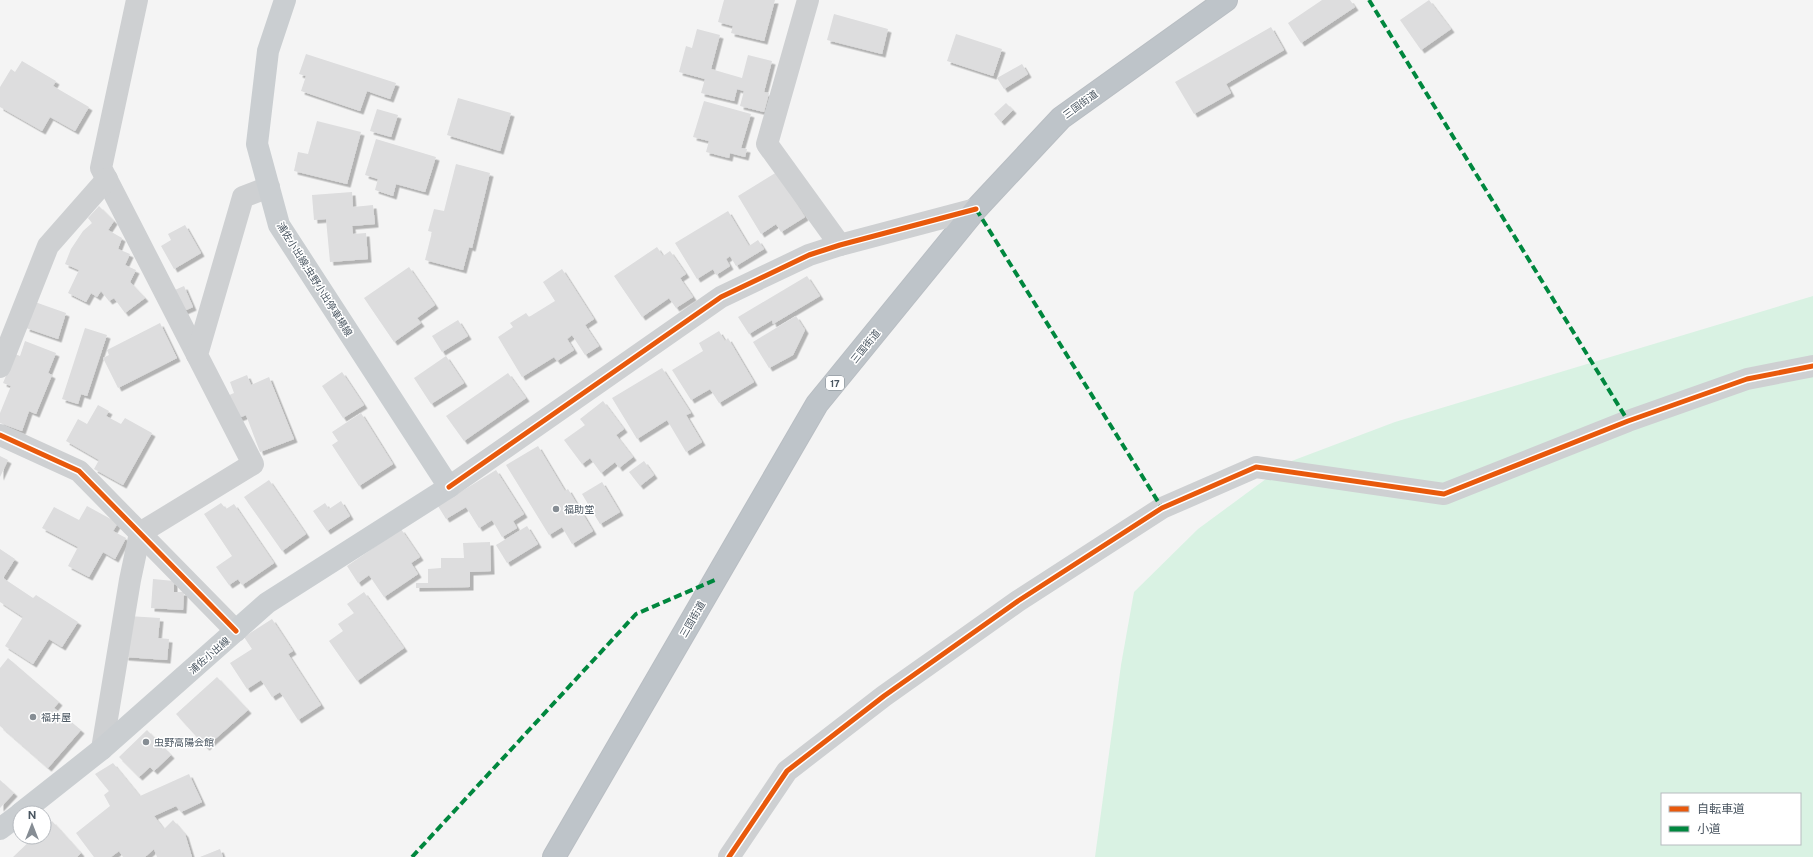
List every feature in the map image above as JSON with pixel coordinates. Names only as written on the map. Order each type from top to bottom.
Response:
[{"type":"highway","name":"三国街道","points":[[554,857],[817,404],[976,209],[1061,118],[1226,0]]},
{"type":"main road","name":"浦佐小出線;虫野小出停車場線","points":[[285,0],[268,51],[257,144],[279,225],[449,487]]},
{"type":"main road","name":"浦佐小出線","points":[[30,805],[102,749],[267,603],[449,487]]},
{"type":"main road","name":"浦佐小出線","points":[[0,830],[12,820]]},
{"type":"street","points":[[102,749],[130,580],[140,533],[253,464],[101,168],[137,0]]},
{"type":"street","points":[[808,0],[767,144],[840,245]]},
{"type":"street","points":[[0,367],[48,246],[107,180]]},
{"type":"street","points":[[197,355],[243,197],[269,187]]},
{"type":"street","points":[[449,487],[721,297],[808,255],[976,209]]},
{"type":"street","points":[[729,857],[787,771],[884,696],[1006,610],[1162,508],[1256,467],[1444,494],[1628,421],[1747,379],[1813,366]]},
{"type":"street","points":[[0,435],[79,471],[236,631]]},
{"type":"green space","points":[[1813,296],[1813,857],[1095,857],[1121,665],[1134,592],[1198,529],[1289,462],[1395,422]]},
{"type":"building","points":[[724,0],[775,0],[764,41],[731,33],[733,26],[718,22]]},
{"type":"building","points":[[1322,0],[1350,0],[1355,7],[1301,43],[1288,23]]},
{"type":"building","points":[[1429,0],[1451,29],[1421,50],[1400,20]]},
{"type":"building","points":[[834,14],[888,29],[882,54],[827,40]]},
{"type":"building","points":[[1271,27],[1284,50],[1226,84],[1231,93],[1194,114],[1175,82]]},
{"type":"building","points":[[697,29],[720,35],[711,69],[742,78],[748,55],[772,61],[764,92],[769,93],[764,112],[740,106],[744,91],[737,89],[734,101],[701,93],[705,79],[679,72],[686,46],[692,48]]},
{"type":"building","points":[[956,34],[1002,49],[993,76],[947,61]]},
{"type":"building","points":[[306,54],[396,83],[390,99],[367,91],[360,111],[301,91],[306,76],[299,74]]},
{"type":"building","points":[[22,61],[56,81],[53,86],[89,107],[75,131],[50,117],[42,131],[0,107],[0,87],[11,69],[15,72]]},
{"type":"building","points":[[1022,64],[1028,74],[1004,89],[997,78]]},
{"type":"building","points":[[458,98],[511,113],[500,151],[447,135]]},
{"type":"building","points":[[704,101],[751,114],[741,148],[747,149],[745,157],[730,153],[729,158],[706,152],[709,141],[693,137]]},
{"type":"building","points":[[1006,103],[1013,110],[1001,122],[994,114]]},
{"type":"building","points":[[377,109],[398,115],[391,137],[370,131]]},
{"type":"building","points":[[317,121],[361,132],[347,184],[294,171],[298,152],[308,154]]},
{"type":"building","points":[[376,139],[436,157],[425,192],[396,184],[393,196],[375,190],[378,179],[365,175]]},
{"type":"building","points":[[456,164],[490,173],[472,248],[469,247],[463,270],[425,260],[432,232],[428,231],[434,209],[444,211]]},
{"type":"building","points":[[777,172],[805,217],[781,232],[776,224],[761,234],[738,196]]},
{"type":"building","points":[[352,192],[353,207],[373,205],[375,224],[352,226],[353,234],[366,233],[368,259],[330,262],[326,219],[314,220],[312,195]]},
{"type":"building","points":[[99,206],[114,221],[108,230],[122,238],[118,249],[130,254],[125,265],[136,270],[130,282],[145,298],[125,313],[114,298],[109,301],[101,291],[97,297],[91,293],[86,302],[68,293],[79,270],[65,264],[71,249],[83,231],[92,223],[88,218]]},
{"type":"building","points":[[728,211],[749,246],[758,240],[764,249],[736,266],[730,256],[726,259],[730,266],[716,275],[713,269],[697,279],[675,243]]},
{"type":"building","points":[[185,225],[201,253],[174,269],[161,246],[171,240],[168,234]]},
{"type":"building","points":[[657,247],[663,256],[670,251],[686,274],[680,278],[693,297],[676,308],[669,298],[642,317],[614,276]]},
{"type":"building","points":[[409,267],[435,305],[417,318],[421,323],[394,342],[364,298]]},
{"type":"building","points":[[562,269],[594,319],[585,325],[599,346],[585,355],[572,335],[567,339],[574,350],[557,361],[554,357],[522,377],[498,337],[513,327],[510,323],[526,313],[529,317],[555,301],[543,282]]},
{"type":"building","points":[[807,276],[820,296],[773,324],[772,320],[749,334],[738,317]]},
{"type":"building","points":[[184,286],[193,307],[177,314],[168,293]]},
{"type":"building","points":[[35,302],[66,313],[58,339],[26,328]]},
{"type":"building","points":[[796,316],[805,330],[793,355],[769,368],[753,342]]},
{"type":"building","points":[[458,320],[468,336],[442,352],[432,336]]},
{"type":"building","points":[[160,323],[177,358],[118,388],[103,358],[109,355],[107,350]]},
{"type":"building","points":[[85,328],[107,335],[87,396],[81,394],[78,404],[62,399]]},
{"type":"building","points":[[719,331],[725,341],[728,338],[754,382],[719,403],[710,389],[691,400],[672,370],[703,351],[699,343]]},
{"type":"building","points":[[25,341],[56,353],[48,373],[52,375],[36,414],[29,411],[22,431],[0,423],[0,413],[11,386],[3,383],[15,354],[20,356]]},
{"type":"building","points":[[446,356],[464,383],[431,404],[414,378]]},
{"type":"building","points":[[662,368],[691,413],[686,415],[702,442],[686,452],[667,420],[637,439],[612,398]]},
{"type":"building","points":[[342,372],[364,405],[343,418],[322,386]]},
{"type":"building","points":[[508,373],[526,398],[464,441],[446,416]]},
{"type":"building","points":[[247,375],[251,385],[269,377],[294,439],[260,452],[246,415],[236,419],[227,396],[234,393],[230,382]]},
{"type":"building","points":[[603,401],[624,429],[616,435],[633,457],[619,468],[615,462],[601,473],[590,458],[582,464],[564,440],[585,425],[580,419]]},
{"type":"building","points":[[98,405],[109,411],[106,416],[121,424],[125,418],[152,433],[123,485],[94,469],[99,460],[66,441],[78,419],[87,424]]},
{"type":"building","points":[[361,413],[393,464],[359,486],[332,445],[338,441],[332,432]]},
{"type":"building","name":"福助堂","points":[[538,446],[565,491],[568,489],[593,531],[572,544],[562,527],[549,535],[506,465]]},
{"type":"building","points":[[0,456],[8,460],[0,477]]},
{"type":"building","points":[[644,461],[654,475],[640,486],[629,472]]},
{"type":"building","points":[[496,470],[524,514],[513,521],[517,528],[502,537],[492,520],[479,528],[466,507],[446,519],[438,506]]},
{"type":"building","points":[[269,480],[306,534],[282,551],[244,497]]},
{"type":"building","points":[[602,482],[620,512],[600,524],[582,494]]},
{"type":"building","points":[[341,501],[350,516],[327,531],[313,511],[325,503],[329,509]]},
{"type":"building","points":[[221,503],[226,509],[234,504],[274,563],[242,585],[238,579],[229,585],[216,567],[232,556],[204,514]]},
{"type":"building","points":[[87,506],[118,523],[113,531],[126,538],[115,559],[103,552],[89,577],[68,566],[78,547],[42,528],[54,507],[79,520]]},
{"type":"building","points":[[527,526],[538,544],[507,563],[496,545]]},
{"type":"building","points":[[401,529],[420,557],[411,563],[418,574],[384,597],[369,575],[358,583],[347,566]]},
{"type":"building","points":[[490,542],[491,571],[470,572],[470,587],[416,588],[416,583],[428,583],[428,569],[441,568],[441,558],[464,558],[463,543]]},
{"type":"building","points":[[0,549],[15,559],[3,578],[33,598],[36,595],[78,622],[62,647],[49,639],[33,664],[5,646],[23,617],[0,602]]},
{"type":"building","points":[[153,579],[174,581],[174,592],[184,592],[183,610],[151,608]]},
{"type":"building","points":[[364,592],[404,648],[357,681],[329,641],[343,631],[338,624],[354,613],[347,604]]},
{"type":"building","points":[[128,616],[160,618],[158,638],[169,639],[167,660],[125,657]]},
{"type":"building","points":[[272,619],[293,651],[288,654],[321,705],[298,720],[280,692],[272,697],[261,680],[247,689],[230,663],[252,649],[244,637]]},
{"type":"building","name":"福井屋","points":[[8,658],[59,702],[54,708],[81,730],[48,768],[0,726],[0,668]]},
{"type":"building","points":[[217,677],[248,710],[206,747],[176,714]]},
{"type":"building","name":"虫野高陽会館","points":[[147,730],[171,755],[154,771],[150,767],[139,777],[119,757]]},
{"type":"building","points":[[113,763],[140,796],[189,774],[202,802],[181,812],[176,806],[154,816],[164,829],[173,820],[185,834],[192,857],[157,857],[154,849],[145,857],[123,857],[119,851],[111,857],[94,857],[76,833],[110,806],[104,795],[109,791],[95,774]]},
{"type":"building","points":[[0,780],[14,793],[0,808]]},
{"type":"building","points":[[52,821],[81,853],[77,857],[13,857],[26,845],[52,845]]},
{"type":"building","points":[[220,849],[223,857],[200,857]]},
{"type":"marked path","points":[[1369,0],[1628,421]]},
{"type":"marked path","points":[[976,209],[1162,508]]},
{"type":"marked path","points":[[412,857],[636,614],[715,580]]},
{"type":"cycle path","points":[[449,487],[721,297],[809,255],[840,245],[976,209]]},
{"type":"cycle path","points":[[729,857],[787,771],[884,696],[1018,601],[1162,508],[1256,467],[1444,494],[1628,421],[1747,379],[1813,366]]},
{"type":"cycle path","points":[[0,435],[79,471],[236,631]]},
{"type":"place","name":"福助堂","points":[[556,509]]},
{"type":"place","name":"福井屋","points":[[33,717]]},
{"type":"place","name":"虫野高陽会館","points":[[146,742]]}]
